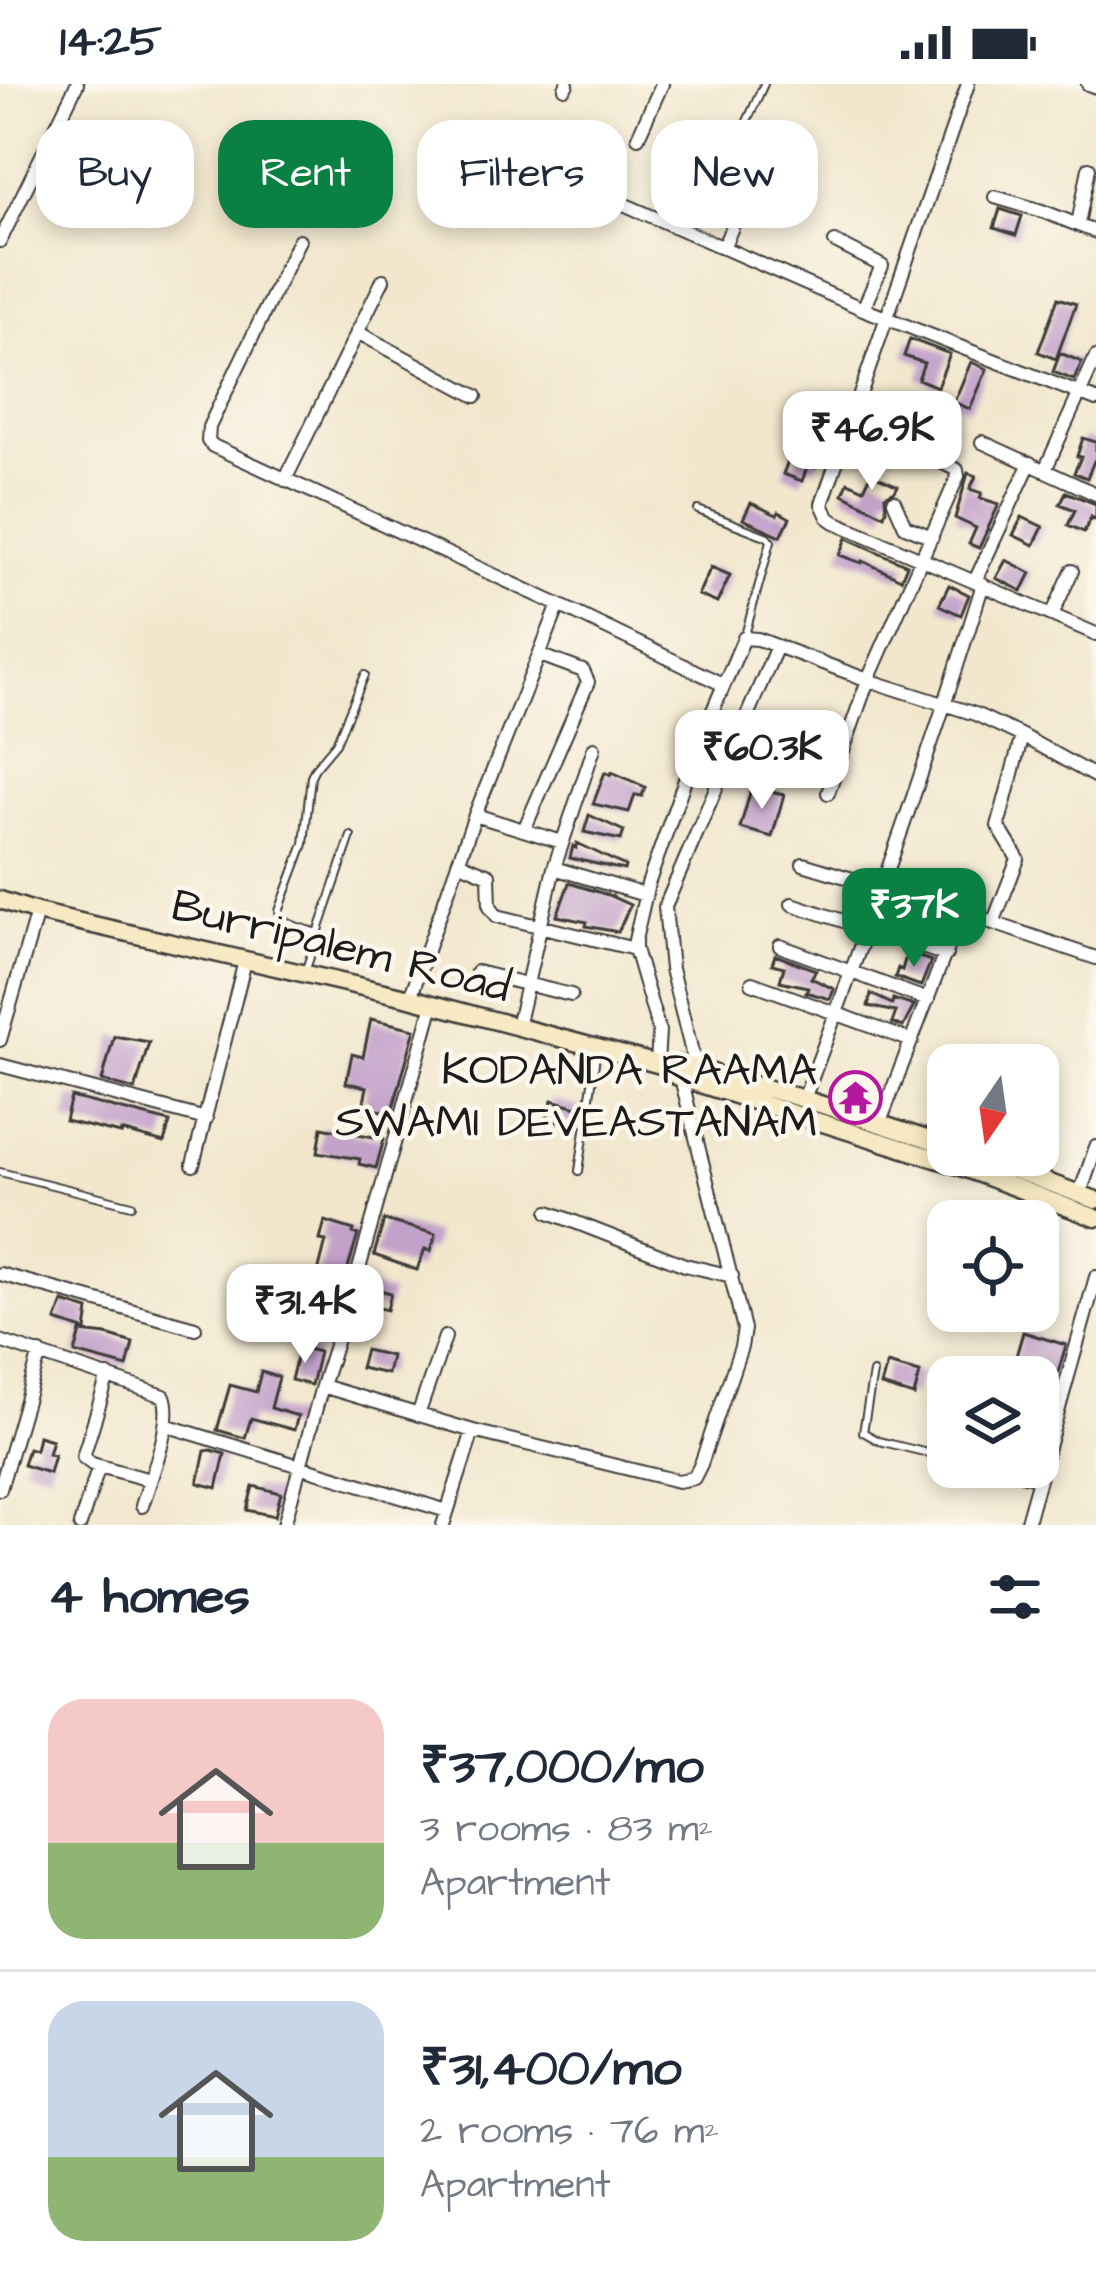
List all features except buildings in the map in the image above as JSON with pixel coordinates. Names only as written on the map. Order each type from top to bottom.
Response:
[{"type":"main road","name":"Burripalem Road","points":[[0,900],[245,961],[306,969],[433,1004],[519,1019],[597,1048],[661,1065],[677,1064],[688,1073],[1096,1218]]},
{"type":"main road","name":"Burripalem Road","points":[[688,1073],[804,1099],[927,1139]]},
{"type":"main road","points":[[1031,1176],[1088,1197]]},
{"type":"street","points":[[0,242],[77,84]]},
{"type":"street","points":[[638,136],[662,84]]},
{"type":"street","points":[[968,84],[822,505],[835,521],[1096,634]]},
{"type":"street","points":[[1078,224],[1089,168]]},
{"type":"street","points":[[995,197],[1096,232]]},
{"type":"street","points":[[627,206],[887,319],[1096,400]]},
{"type":"street","points":[[724,248],[732,228]]},
{"type":"street","points":[[299,240],[207,433],[213,446],[724,685]]},
{"type":"street","points":[[835,242],[882,266],[863,309]]},
{"type":"street","points":[[285,480],[383,280]]},
{"type":"street","points":[[357,332],[476,396]]},
{"type":"street","points":[[1045,470],[1096,357]]},
{"type":"street","points":[[982,442],[1096,494]]},
{"type":"street","points":[[828,793],[868,680],[958,476],[952,465],[927,455]]},
{"type":"street","points":[[804,1099],[946,704],[979,583],[1030,463]]},
{"type":"street","points":[[894,501],[905,526],[932,537]]},
{"type":"street","points":[[1052,615],[1072,572]]},
{"type":"street","points":[[410,998],[475,815],[559,605]]},
{"type":"street","points":[[661,1065],[659,1031],[635,949],[645,895],[693,757],[745,638],[946,704],[1022,736],[1096,777]]},
{"type":"street","points":[[322,1386],[473,1431],[678,1481],[694,1478],[743,1338],[743,1319],[694,1135],[665,907],[778,646]]},
{"type":"street","points":[[524,830],[588,682],[583,671],[540,655]]},
{"type":"street","points":[[993,923],[1017,866],[1016,853],[998,826],[1022,736]]},
{"type":"street","points":[[519,1019],[554,868],[594,748]]},
{"type":"street","points":[[475,815],[562,842]]},
{"type":"street","points":[[458,862],[489,875],[492,912],[503,919],[635,949]]},
{"type":"street","points":[[802,864],[1096,958]]},
{"type":"street","points":[[554,868],[645,895]]},
{"type":"street","points":[[792,904],[946,955]]},
{"type":"street","points":[[0,1040],[38,912]]},
{"type":"street","points":[[880,1122],[961,912]]},
{"type":"street","points":[[780,946],[928,1000]]},
{"type":"street","points":[[193,1165],[245,961]]},
{"type":"street","points":[[477,972],[526,990],[571,995]]},
{"type":"street","points":[[752,983],[912,1041]]},
{"type":"street","points":[[284,1525],[433,1004]]},
{"type":"street","points":[[0,1065],[206,1119]]},
{"type":"street","points":[[1088,1197],[1096,1147]]},
{"type":"street","points":[[549,1212],[685,1265],[732,1276]]},
{"type":"street","points":[[0,1274],[195,1328]]},
{"type":"street","points":[[1059,1407],[1096,1277]]},
{"type":"street","points":[[418,1414],[445,1337]]},
{"type":"street","points":[[0,1341],[164,1396],[168,1407],[165,1425],[142,1507]]},
{"type":"street","points":[[0,1489],[40,1353]]},
{"type":"street","points":[[107,1376],[83,1456],[99,1466],[150,1480]]},
{"type":"street","points":[[165,1425],[300,1465],[445,1518],[473,1431]]},
{"type":"street","points":[[80,1525],[99,1466]]},
{"type":"street","points":[[1026,1525],[1036,1488]]},
{"type":"lane","points":[[748,120],[764,84]]},
{"type":"lane","points":[[698,510],[771,541],[745,638]]},
{"type":"lane","points":[[319,933],[287,923],[279,911],[304,844],[311,776],[336,743],[365,675]]},
{"type":"lane","points":[[306,969],[351,836]]},
{"type":"lane","points":[[579,1171],[597,1048]]},
{"type":"lane","points":[[0,1172],[132,1205]]},
{"type":"lane","points":[[874,1373],[863,1432],[879,1441],[927,1453]]},
{"type":"place","name":"KODANDA RAAMA SWAMI DEVEASTANAM","points":[[856,1097]]}]
